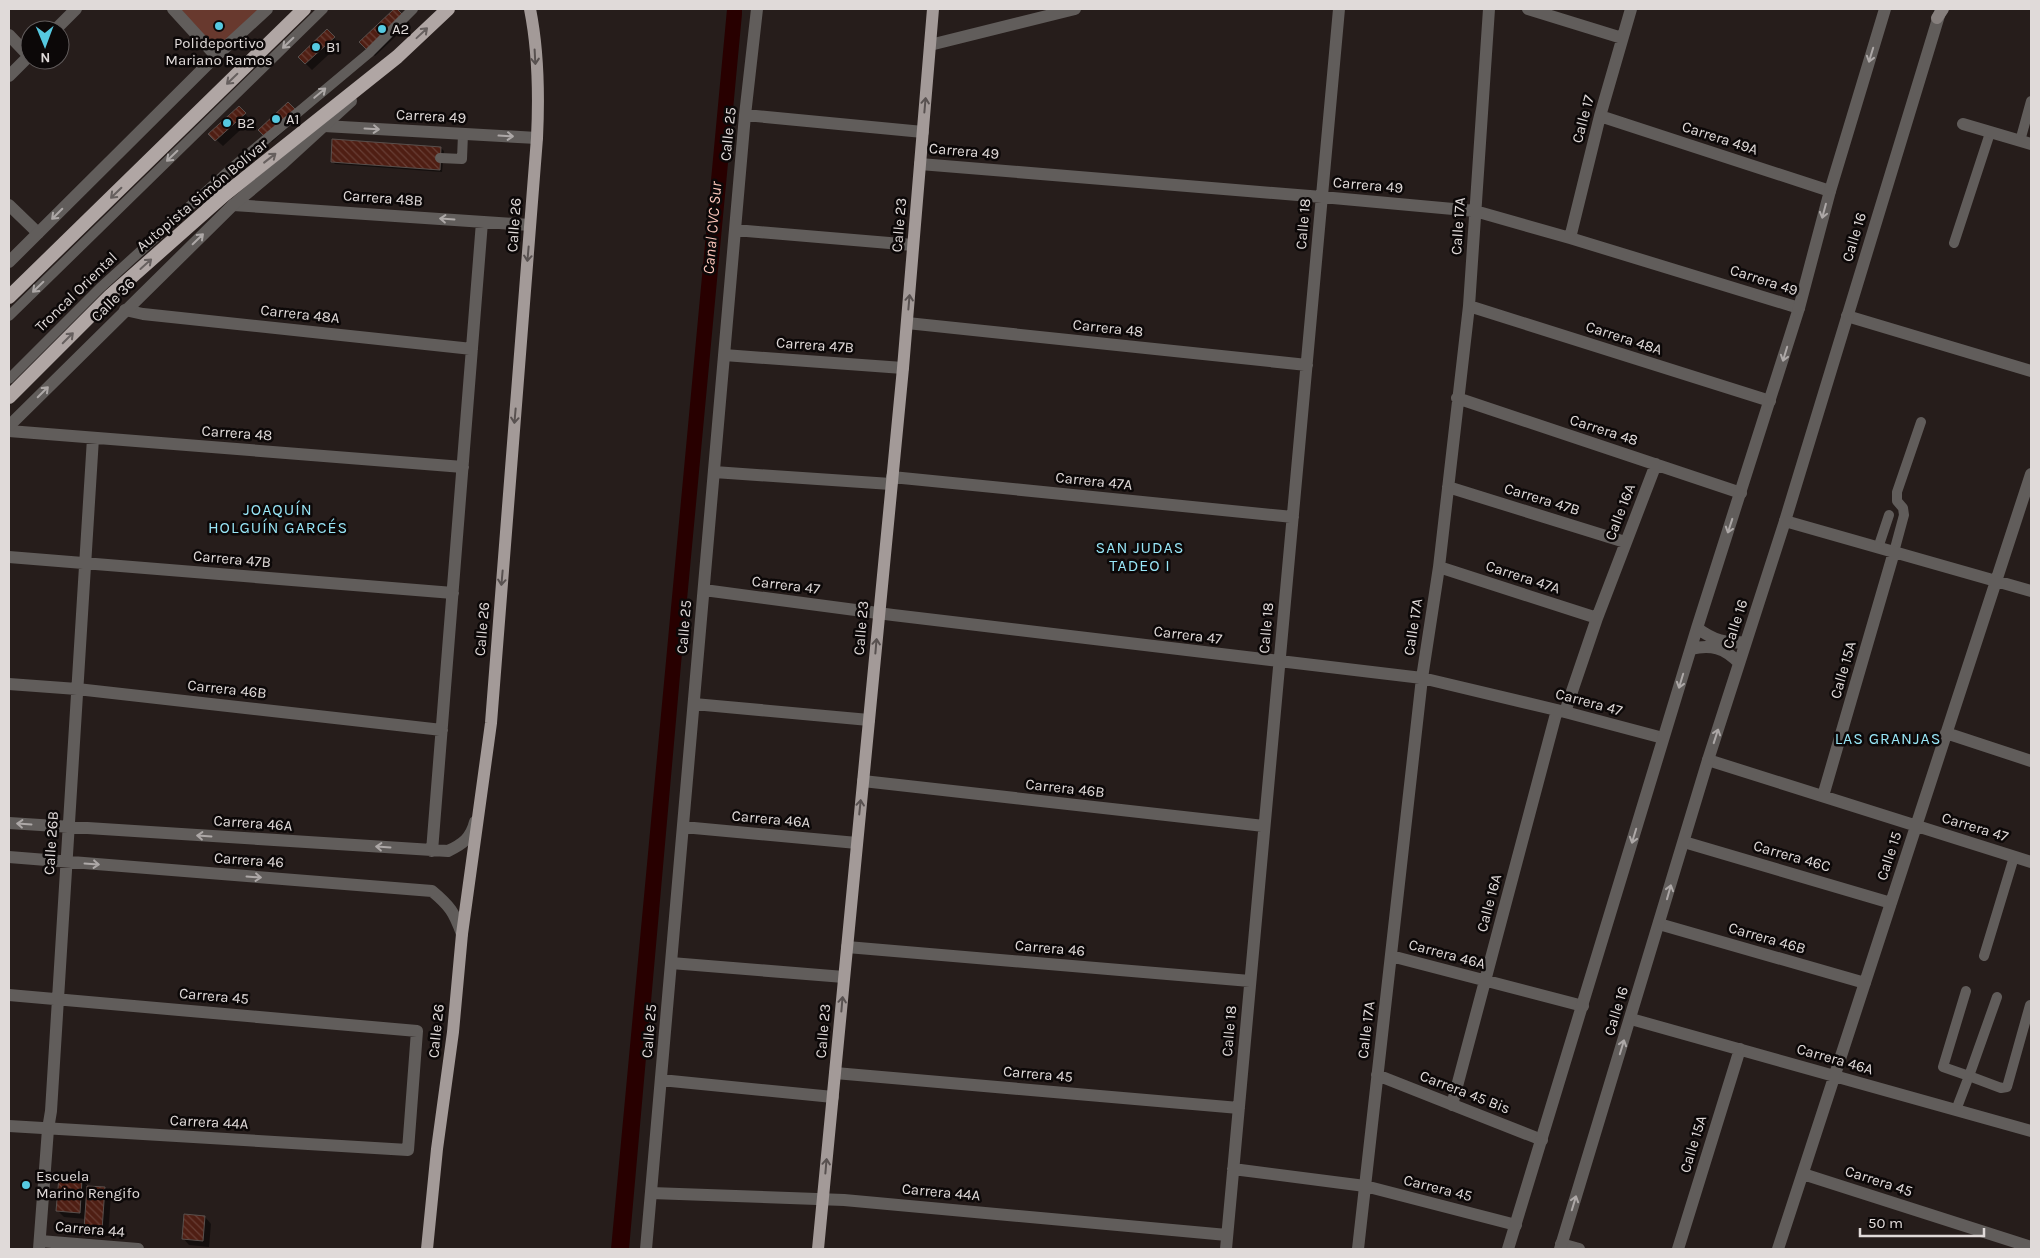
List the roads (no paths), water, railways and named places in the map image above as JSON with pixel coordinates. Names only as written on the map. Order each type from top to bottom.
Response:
[{"type":"highway","points":[[9,297],[304,9]]},
{"type":"highway","name":"Autopista Simón Bolívar","points":[[9,397],[110,296],[224,195],[397,57],[448,9]]},
{"type":"main road","name":"Calle 26","points":[[427,1249],[453,1032],[462,934],[490,723],[537,138],[538,114],[534,35],[530,9]]},
{"type":"main road","name":"Calle 23","points":[[818,1249],[903,368],[933,9]]},
{"type":"street","points":[[65,20],[76,9]]},
{"type":"street","points":[[173,9],[216,56]]},
{"type":"street","points":[[9,262],[216,56],[267,9]]},
{"type":"street","name":"Calle 25","points":[[646,1249],[745,115],[757,9]]},
{"type":"street","points":[[930,45],[1075,9]]},
{"type":"street","name":"Calle 18","points":[[1226,1249],[1339,9]]},
{"type":"street","name":"Calle 17A","points":[[1358,1249],[1422,678],[1439,567],[1469,306],[1490,9]]},
{"type":"street","points":[[1528,9],[1622,38]]},
{"type":"street","name":"Calle 17","points":[[1570,238],[1600,116],[1631,9]]},
{"type":"street","points":[[1508,1249],[1691,649],[1799,308],[1830,191],[1885,9]]},
{"type":"street","name":"Calle 16","points":[[1560,1246],[1708,760],[1785,521],[1940,12]]},
{"type":"street","points":[[9,35],[20,45]]},
{"type":"street","name":"Calle 36","points":[[9,426],[233,205],[281,165],[397,57]]},
{"type":"street","points":[[9,76],[20,65]]},
{"type":"street","name":"Carrera 49","points":[[745,115],[923,132]]},
{"type":"street","name":"Carrera 49A","points":[[1600,116],[1830,191]]},
{"type":"street","points":[[1963,124],[2026,143]]},
{"type":"street","name":"Carrera 49","points":[[324,126],[537,138]]},
{"type":"street","name":"Carrera 49","points":[[920,164],[1475,211],[1799,308]]},
{"type":"street","points":[[9,205],[38,233]]},
{"type":"street","name":"Carrera 48B","points":[[233,205],[530,225]]},
{"type":"street","points":[[432,850],[482,222]]},
{"type":"street","points":[[735,230],[913,245]]},
{"type":"street","name":"Carrera 48A","points":[[1469,306],[1770,401]]},
{"type":"street","name":"Carrera 48A","points":[[125,310],[153,315],[472,349]]},
{"type":"street","points":[[1847,316],[2031,371]]},
{"type":"street","name":"Carrera 48","points":[[907,323],[1307,366]]},
{"type":"street","name":"Carrera 47B","points":[[724,355],[903,368]]},
{"type":"street","name":"Carrera 48","points":[[1457,398],[1741,493]]},
{"type":"street","name":"Carrera 48","points":[[9,431],[463,467]]},
{"type":"street","name":"Calle 26B","points":[[40,1245],[48,1129],[51,1112],[93,438]]},
{"type":"street","name":"Calle 16A","points":[[1452,1105],[1485,980],[1561,711],[1656,464]]},
{"type":"street","name":"Carrera 47A","points":[[714,472],[891,481],[1293,517]]},
{"type":"street","name":"Calle 15","points":[[1778,1249],[2031,474]]},
{"type":"street","name":"Carrera 47B","points":[[1448,487],[1625,542]]},
{"type":"street","points":[[1785,521],[2031,591]]},
{"type":"street","name":"Calle 15A","points":[[1823,796],[1894,552]]},
{"type":"street","name":"Carrera 47B","points":[[9,558],[453,593]]},
{"type":"street","name":"Carrera 47A","points":[[1439,567],[1597,618]]},
{"type":"street","name":"Carrera 47","points":[[704,590],[879,613],[1422,678],[1664,738]]},
{"type":"street","points":[[1698,628],[1708,636],[1720,641],[1746,642]]},
{"type":"street","points":[[1691,649],[1704,646],[1718,647],[1730,653],[1739,663]]},
{"type":"street","name":"Carrera 46B","points":[[9,684],[77,689],[442,730]]},
{"type":"street","points":[[694,704],[869,720]]},
{"type":"street","points":[[1946,733],[2031,761]]},
{"type":"street","name":"Carrera 47","points":[[1708,760],[2031,862]]},
{"type":"street","name":"Carrera 46B","points":[[863,781],[1264,826]]},
{"type":"street","name":"Carrera 46A","points":[[9,822],[448,851],[462,844],[473,832],[477,817]]},
{"type":"street","name":"Carrera 46A","points":[[683,827],[857,843]]},
{"type":"street","name":"Carrera 46C","points":[[1684,842],[1891,903]]},
{"type":"street","name":"Carrera 46","points":[[9,857],[432,891],[448,904],[456,916],[462,934]]},
{"type":"street","name":"Carrera 46B","points":[[1659,924],[1865,983]]},
{"type":"street","name":"Carrera 46","points":[[847,947],[1250,981]]},
{"type":"street","name":"Carrera 46A","points":[[1391,956],[1582,1006]]},
{"type":"street","points":[[671,964],[844,977]]},
{"type":"street","name":"Carrera 45","points":[[9,995],[417,1031]]},
{"type":"street","name":"Carrera 46A","points":[[1630,1019],[2031,1131]]},
{"type":"street","name":"Calle 26","points":[[408,1150],[417,1031]]},
{"type":"street","name":"Calle 15A","points":[[1678,1249],[1740,1049]]},
{"type":"street","name":"Carrera 45","points":[[835,1073],[1239,1108]]},
{"type":"street","name":"Carrera 45 Bis","points":[[1377,1075],[1542,1140]]},
{"type":"street","points":[[661,1080],[833,1097]]},
{"type":"street","name":"Carrera 44A","points":[[9,1126],[408,1150]]},
{"type":"street","name":"Carrera 45","points":[[1233,1169],[1365,1186],[1516,1225]]},
{"type":"street","name":"Carrera 45","points":[[1803,1174],[2031,1247]]},
{"type":"street","name":"Carrera 44A","points":[[651,1193],[823,1199],[1227,1235]]},
{"type":"street","name":"Carrera 44","points":[[40,1245],[138,1249]]},
{"type":"street","points":[[1560,1246],[1579,1249]]},
{"type":"lane","name":"Troncal Oriental","points":[[9,316],[323,9]]},
{"type":"lane","name":"Troncal Oriental","points":[[9,379],[107,281],[234,166],[369,52],[413,9]]},
{"type":"lane","points":[[2026,143],[2031,102]]},
{"type":"lane","points":[[1954,243],[1990,132]]},
{"type":"lane","points":[[440,158],[462,159],[463,134]]},
{"type":"lane","points":[[1894,552],[1904,515],[1897,501],[1897,492],[1921,422]]},
{"type":"lane","points":[[1878,548],[1889,515]]},
{"type":"lane","points":[[1984,956],[2014,857]]},
{"type":"lane","points":[[1966,991],[1943,1067],[2001,1088],[2007,1087],[2030,1006]]},
{"type":"lane","points":[[1956,1110],[1997,997]]},
{"type":"water","name":"Canal CVC Sur","points":[[727,9],[742,9],[742,14],[682,653],[629,1249],[611,1249]]},
{"type":"place","name":"Polideportivo Mariano Ramos","points":[[219,26]]},
{"type":"place","name":"A2","points":[[382,29]]},
{"type":"place","name":"B1","points":[[316,47]]},
{"type":"place","name":"A1","points":[[276,119]]},
{"type":"place","name":"B2","points":[[227,123]]},
{"type":"place","name":"Escuela Marino Rengifo","points":[[26,1185]]},
{"type":"district","name":"JOAQUÍN HOLGUÍN GARCÉS","points":[[278,518]]},
{"type":"district","name":"SAN JUDAS TADEO I","points":[[1140,556]]},
{"type":"district","name":"LAS GRANJAS","points":[[1888,738]]}]
